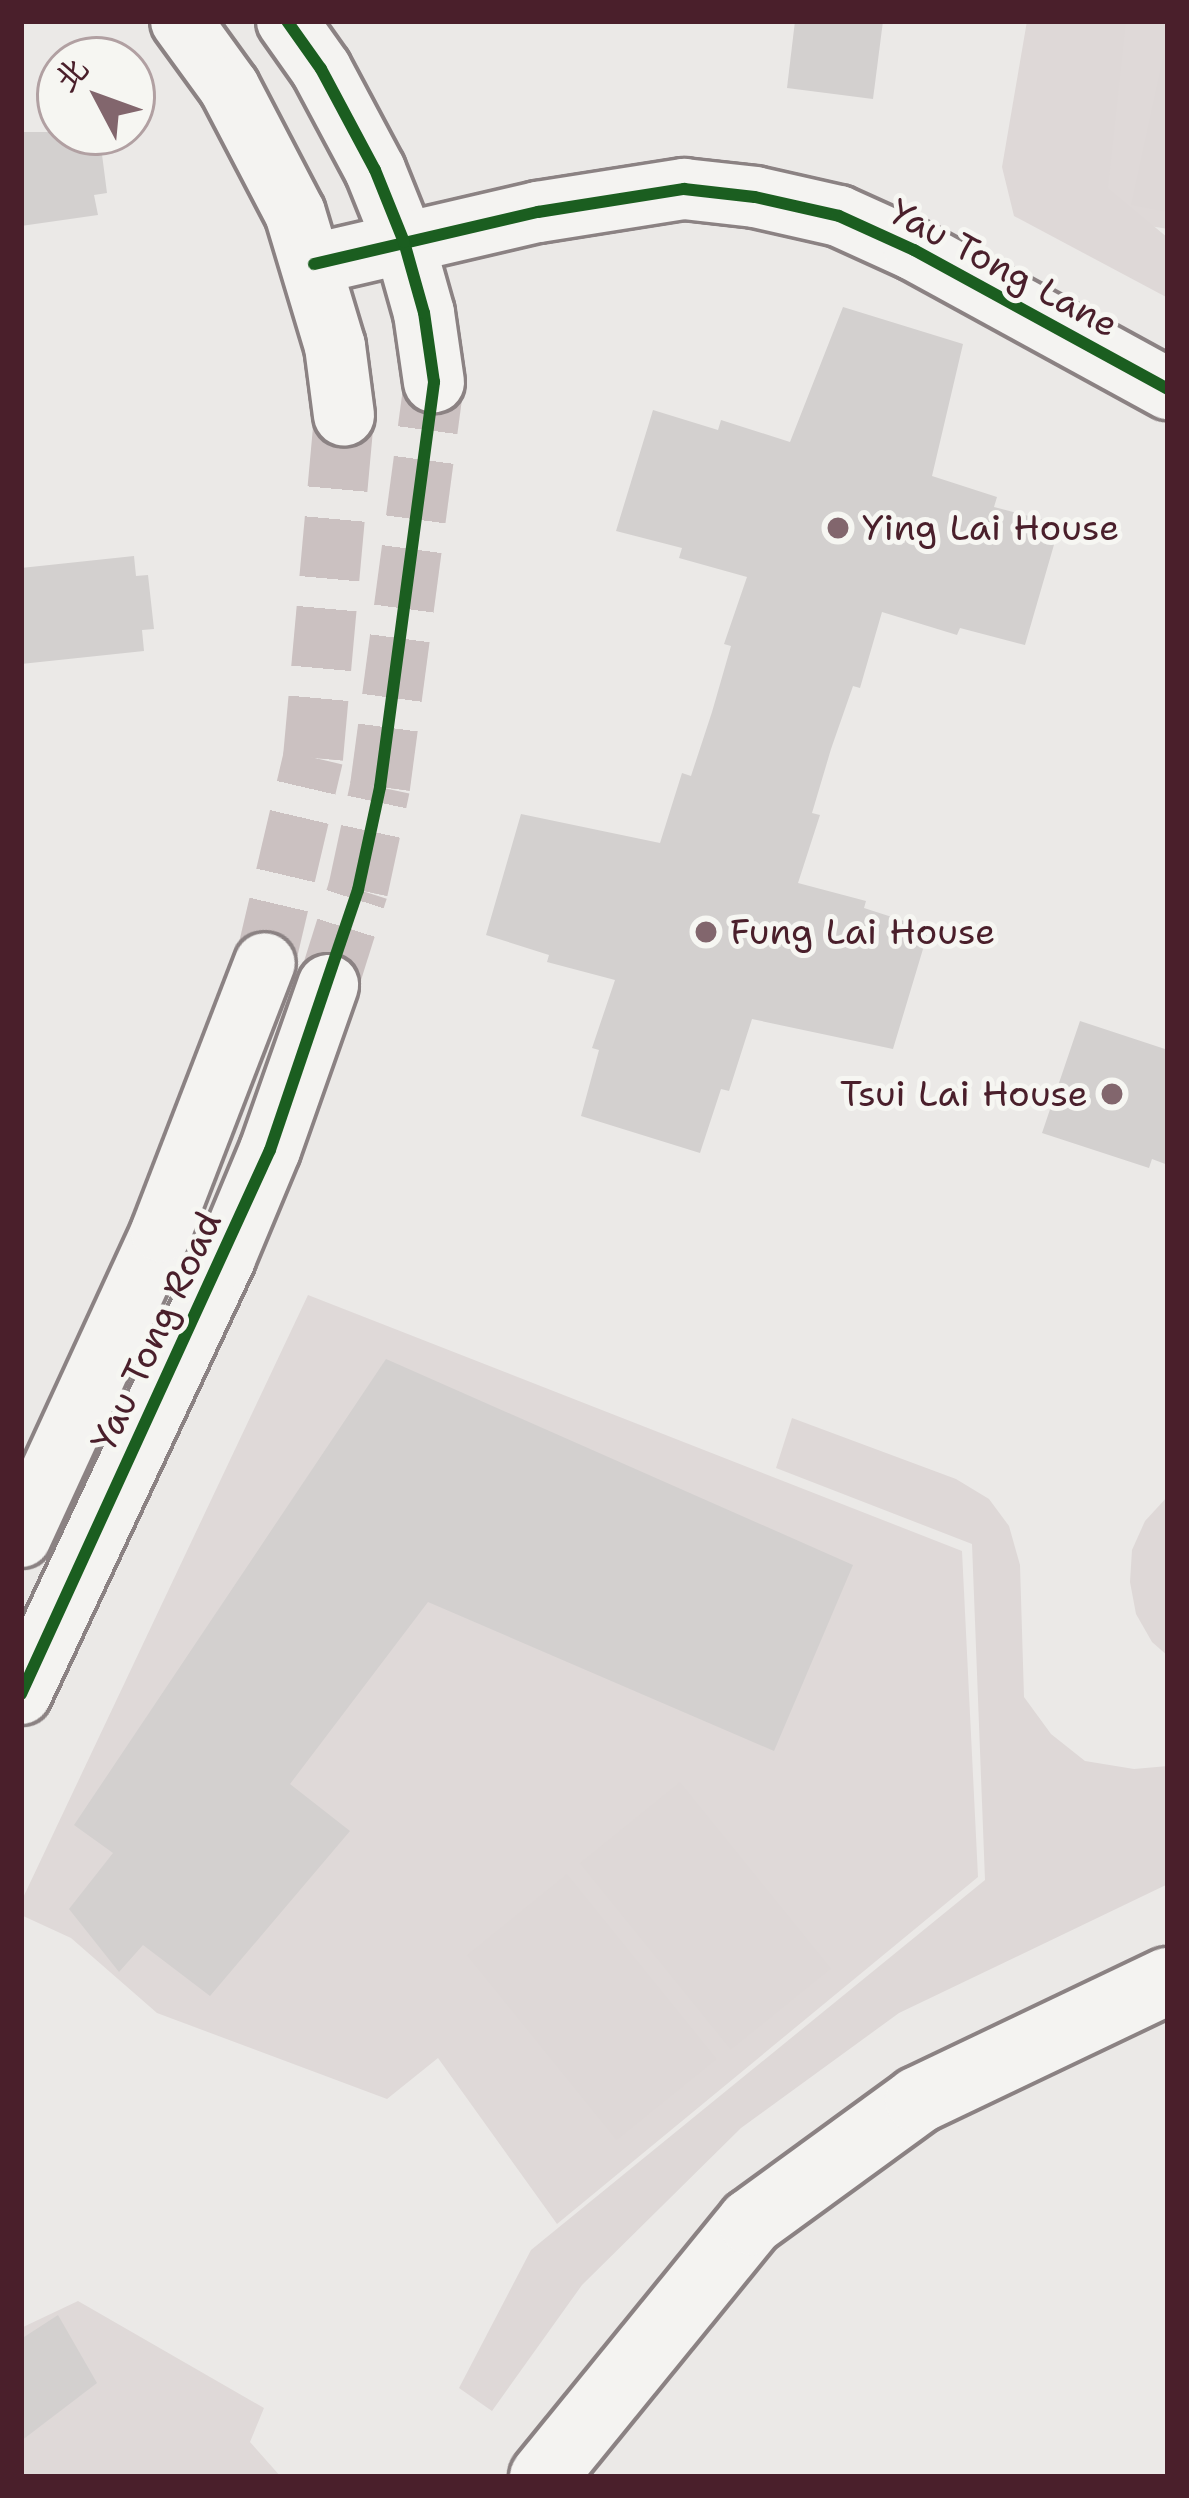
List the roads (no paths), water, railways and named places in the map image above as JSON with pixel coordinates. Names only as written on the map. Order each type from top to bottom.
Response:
[{"type":"main road","points":[[543,2477],[751,2222],[918,2100],[1168,1981]]},
{"type":"street","points":[[181,21],[230,87],[267,154],[314,264],[335,346],[344,415]]},
{"type":"street","points":[[287,21],[345,112],[404,242],[424,313],[434,382]]},
{"type":"street","name":"Yau Tong Lane","points":[[314,264],[538,212],[684,189],[755,196],[839,216],[914,250],[1168,388]]},
{"type":"street","name":"Yau Tong Road","points":[[21,1537],[161,1232],[265,963]]},
{"type":"street","name":"Yau Tong Road","points":[[21,1694],[225,1258],[270,1150],[328,985]]},
{"type":"tunnel","points":[[328,985],[358,890],[380,787],[434,382]]},
{"type":"tunnel","points":[[265,963],[313,758],[344,415]]},
{"type":"place","name":"Ying Lai House","points":[[838,528]]},
{"type":"place","name":"Fung Lai House","points":[[706,932]]},
{"type":"place","name":"Tsui Lai House","points":[[1112,1094]]}]
